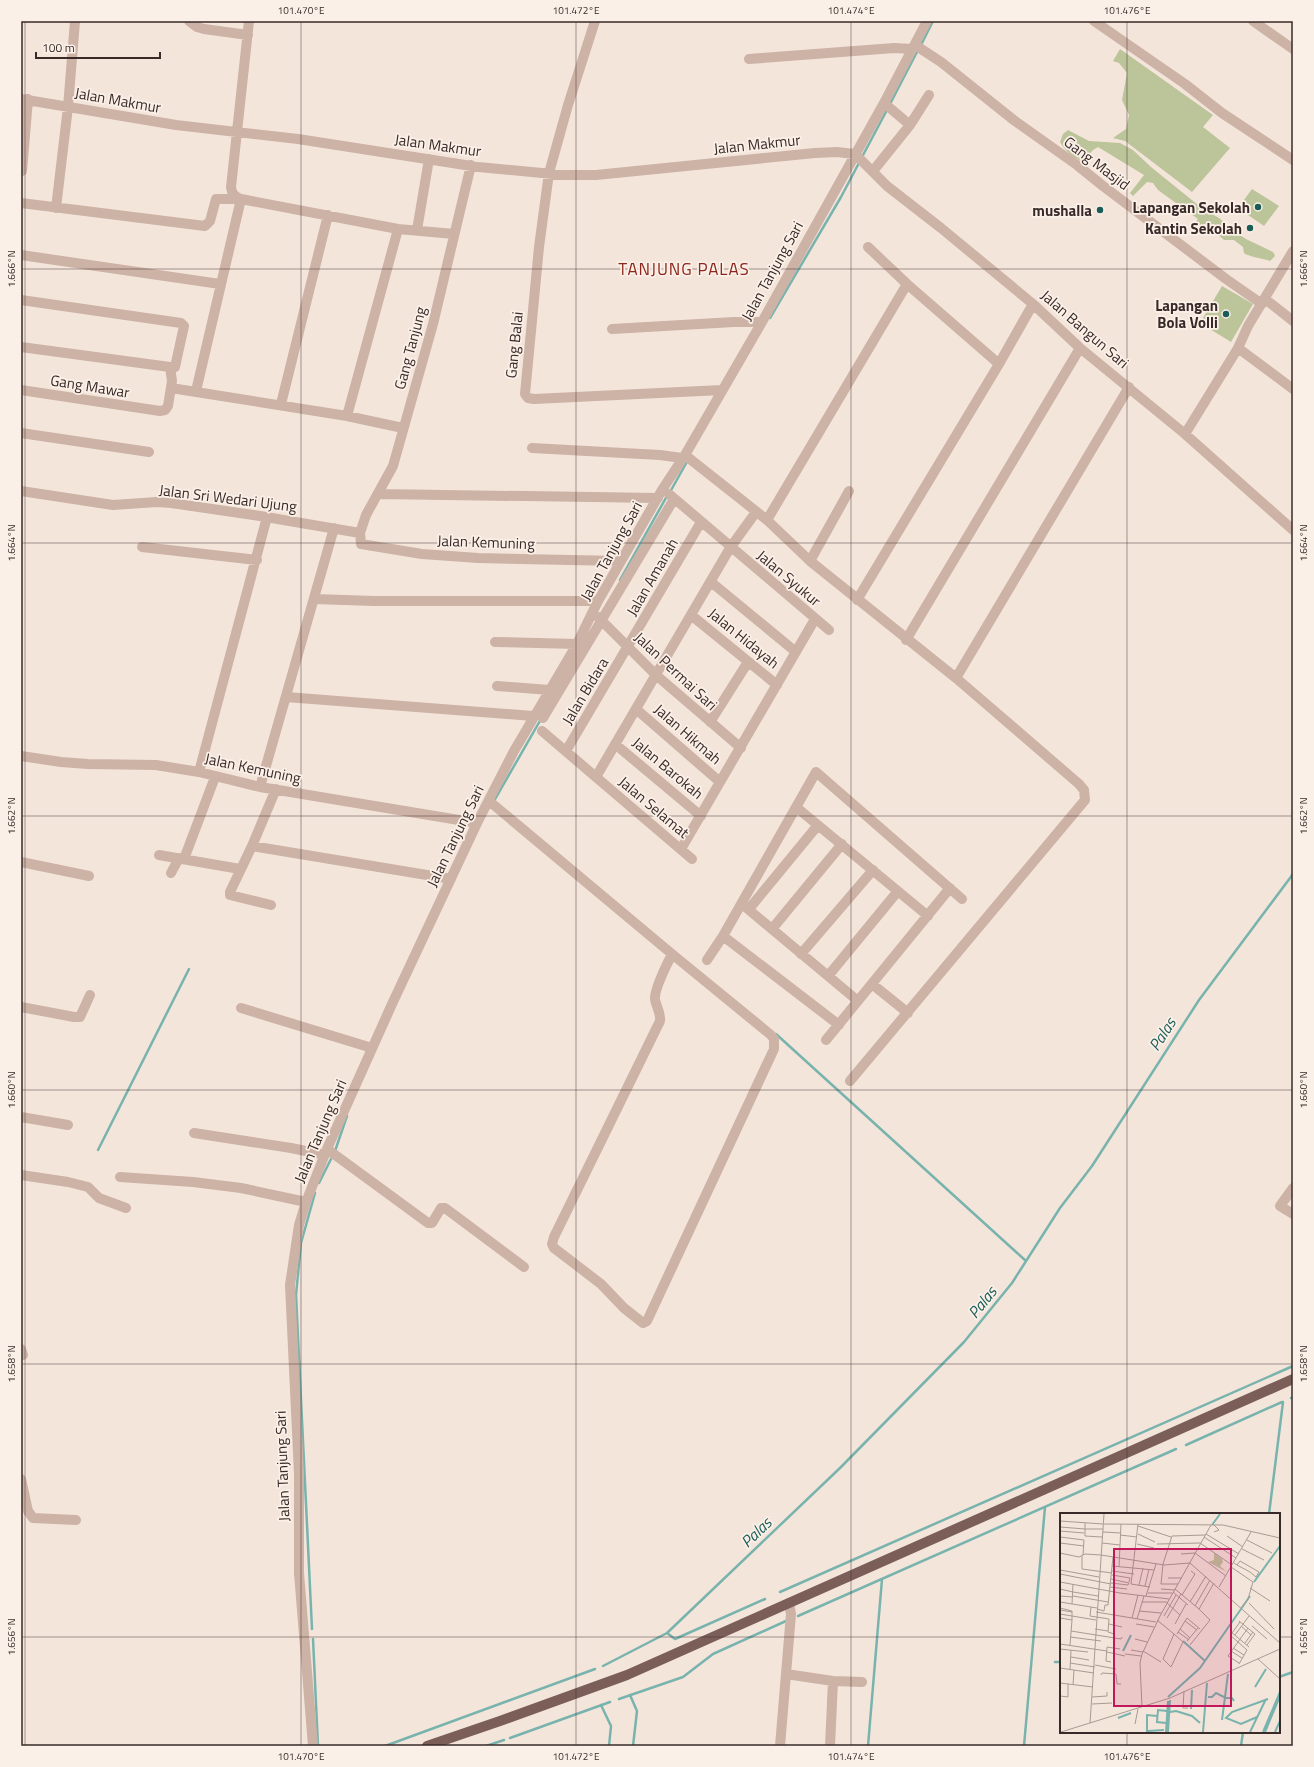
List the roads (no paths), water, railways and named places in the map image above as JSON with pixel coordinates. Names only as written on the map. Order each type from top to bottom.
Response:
[{"type":"main road","points":[[427,1746],[627,1675],[1293,1379]]},
{"type":"street","points":[[56,208],[68,107],[75,21]]},
{"type":"street","points":[[189,21],[197,27],[204,29],[248,35]]},
{"type":"street","points":[[241,199],[234,196],[232,192],[249,21]]},
{"type":"street","points":[[549,173],[568,105],[595,21]]},
{"type":"street","name":"Jalan Tanjung Sari","points":[[313,1746],[300,1573],[299,1474],[290,1285],[299,1225],[306,1202],[326,1152],[372,1048],[477,824],[492,804],[577,644],[597,616],[598,601],[621,561],[666,495],[684,457],[722,390],[859,157],[887,105],[913,47],[927,21]]},
{"type":"street","points":[[1094,21],[1179,79],[1222,113],[1293,160]]},
{"type":"street","points":[[1252,21],[1293,49]]},
{"type":"street","points":[[749,59],[913,47]]},
{"type":"street","name":"Gang Masjid","points":[[913,47],[941,62],[1015,121],[1077,165],[1226,279],[1293,321]]},
{"type":"street","points":[[873,172],[910,125],[929,95]]},
{"type":"street","points":[[22,171],[24,99]]},
{"type":"street","name":"Jalan Makmur","points":[[24,99],[176,125],[238,131],[471,165],[549,173],[563,176],[815,153],[837,152],[859,157]]},
{"type":"street","points":[[887,105],[910,125]]},
{"type":"street","name":"Jalan Bangun Sari","points":[[859,157],[887,186],[941,228],[1033,304],[1080,348],[1185,434],[1293,530]]},
{"type":"street","points":[[417,230],[429,159]]},
{"type":"street","name":"Gang Tanjung","points":[[360,533],[366,515],[379,494],[393,466],[433,324],[471,165]]},
{"type":"street","name":"Gang Balai","points":[[549,173],[531,324],[529,360],[524,390],[526,396],[534,399],[722,390]]},
{"type":"street","points":[[21,203],[205,226],[210,221],[216,199],[241,199],[398,229],[454,234]]},
{"type":"street","points":[[196,391],[241,199]]},
{"type":"street","points":[[281,404],[328,215]]},
{"type":"street","points":[[347,416],[398,229]]},
{"type":"street","points":[[868,247],[907,284],[999,364]]},
{"type":"street","points":[[1185,434],[1238,348],[1248,326],[1263,301],[1289,270],[1293,251]]},
{"type":"street","points":[[21,255],[220,284]]},
{"type":"street","points":[[767,520],[907,284]]},
{"type":"street","points":[[21,300],[181,324],[184,326],[175,367],[21,347]]},
{"type":"street","points":[[857,600],[999,364],[1033,304]]},
{"type":"street","points":[[612,329],[734,322],[762,322]]},
{"type":"street","points":[[906,640],[1080,348]]},
{"type":"street","points":[[1238,348],[1293,389]]},
{"type":"street","points":[[170,367],[173,377],[171,388],[281,404],[403,428]]},
{"type":"street","points":[[956,678],[1129,387]]},
{"type":"street","name":"Gang Mawar","points":[[21,390],[163,411],[167,408],[171,388]]},
{"type":"street","points":[[21,433],[149,452]]},
{"type":"street","points":[[532,448],[684,457],[767,520],[810,561],[906,640],[956,678],[1079,784],[1084,790],[1085,800],[850,1081]]},
{"type":"street","name":"Jalan Sri Wedari Ujung","points":[[21,491],[113,505],[164,503],[267,517],[360,533]]},
{"type":"street","points":[[810,561],[849,491]]},
{"type":"street","points":[[379,494],[666,495],[550,695],[497,686]]},
{"type":"street","name":"Jalan Syukur","points":[[666,495],[701,522],[829,630]]},
{"type":"street","points":[[596,777],[730,548],[756,512]]},
{"type":"street","points":[[199,772],[257,560],[267,517]]},
{"type":"street","name":"Jalan Amanah","points":[[628,647],[701,522]]},
{"type":"street","points":[[260,786],[334,528]]},
{"type":"street","name":"Jalan Kemuning","points":[[360,533],[361,544],[422,554],[478,558],[621,561]]},
{"type":"street","points":[[142,547],[257,560]]},
{"type":"street","points":[[711,582],[796,652]]},
{"type":"street","points":[[314,599],[374,602],[598,601]]},
{"type":"street","name":"Jalan Hidayah","points":[[691,615],[777,685]]},
{"type":"street","name":"Jalan Permai Sari","points":[[597,616],[656,676],[741,748]]},
{"type":"street","points":[[681,849],[815,619]]},
{"type":"street","points":[[495,642],[577,644]]},
{"type":"street","name":"Jalan Bidara","points":[[566,751],[628,647]]},
{"type":"street","points":[[710,722],[748,662]]},
{"type":"street","points":[[286,697],[538,717]]},
{"type":"street","name":"Jalan Hikmah","points":[[636,709],[720,782]]},
{"type":"street","name":"Jalan Selamat","points":[[542,731],[692,860]]},
{"type":"street","name":"Jalan Barokah","points":[[615,744],[701,816]]},
{"type":"street","name":"Jalan Kemuning","points":[[21,756],[61,762],[156,766],[199,772],[215,777],[276,789],[477,824]]},
{"type":"street","points":[[745,906],[796,807],[816,772],[962,899]]},
{"type":"street","points":[[171,873],[182,858],[215,777]]},
{"type":"street","points":[[271,905],[230,895],[276,789]]},
{"type":"street","points":[[492,804],[771,1035],[775,1044],[714,1182],[647,1321],[643,1323],[636,1319],[601,1284],[554,1248],[552,1244],[554,1237],[660,1021],[661,1015],[656,1004],[655,993],[672,954]]},
{"type":"street","points":[[796,807],[928,916]]},
{"type":"street","points":[[708,960],[745,906],[818,825]]},
{"type":"street","points":[[772,928],[842,844]]},
{"type":"street","points":[[252,846],[451,879]]},
{"type":"street","points":[[159,855],[240,869]]},
{"type":"street","points":[[21,862],[89,876]]},
{"type":"street","points":[[801,954],[873,870]]},
{"type":"street","points":[[826,1040],[950,888]]},
{"type":"street","points":[[828,976],[898,891]]},
{"type":"street","points":[[745,906],[858,1001]]},
{"type":"street","points":[[724,936],[839,1025]]},
{"type":"street","points":[[872,984],[908,1013]]},
{"type":"street","points":[[21,1007],[80,1017],[90,995]]},
{"type":"street","points":[[241,1008],[372,1048]]},
{"type":"street","points":[[21,1117],[68,1125]]},
{"type":"street","points":[[194,1133],[326,1152],[428,1223],[432,1222],[441,1208],[445,1208],[524,1267]]},
{"type":"street","points":[[21,1175],[68,1182],[88,1187],[99,1198],[126,1208]]},
{"type":"street","points":[[120,1177],[193,1182],[225,1186],[306,1202]]},
{"type":"street","points":[[1293,1188],[1280,1206],[1293,1214]]},
{"type":"street","points":[[21,1479],[28,1511],[33,1518],[76,1520]]},
{"type":"street","points":[[780,1746],[791,1614],[789,1603]]},
{"type":"street","points":[[786,1674],[833,1681],[862,1682]]},
{"type":"street","points":[[830,1746],[833,1681]]},
{"type":"waterway","points":[[921,45],[933,21]]},
{"type":"waterway","points":[[890,104],[918,50]]},
{"type":"waterway","points":[[862,157],[888,108]]},
{"type":"waterway","points":[[770,318],[841,197],[860,161]]},
{"type":"waterway","points":[[670,492],[688,460]]},
{"type":"waterway","points":[[620,580],[667,496]]},
{"type":"waterway","points":[[494,801],[541,719]]},
{"type":"waterway","name":"Palas","points":[[603,1666],[667,1633],[840,1468],[964,1342],[1012,1283],[1060,1208],[1092,1166],[1199,1000],[1293,874]]},
{"type":"waterway","points":[[98,1150],[189,969]]},
{"type":"waterway","points":[[776,1034],[1026,1261]]},
{"type":"waterway","points":[[335,1151],[347,1116]]},
{"type":"waterway","points":[[319,1183],[331,1159]]},
{"type":"waterway","points":[[312,1629],[296,1295],[301,1243],[315,1193]]},
{"type":"waterway","points":[[780,1592],[1293,1366]]},
{"type":"waterway","points":[[1186,1445],[1282,1402]]},
{"type":"waterway","points":[[1269,1513],[1283,1402]]},
{"type":"waterway","points":[[798,1616],[1176,1449]]},
{"type":"waterway","points":[[1024,1746],[1045,1507]]},
{"type":"waterway","points":[[868,1746],[882,1579]]},
{"type":"waterway","points":[[667,1633],[675,1639],[765,1599]]},
{"type":"waterway","points":[[619,1699],[683,1677],[713,1654],[786,1621]]},
{"type":"waterway","points":[[313,1639],[318,1746]]},
{"type":"waterway","points":[[1055,1662],[1060,1662]]},
{"type":"waterway","points":[[385,1746],[595,1669]]},
{"type":"waterway","points":[[1280,1677],[1293,1672]]},
{"type":"waterway","points":[[630,1695],[637,1711],[633,1746]]},
{"type":"waterway","points":[[510,1738],[610,1702]]},
{"type":"waterway","points":[[601,1705],[611,1726],[609,1746]]},
{"type":"waterway","points":[[1241,1746],[1243,1733]]},
{"type":"waterway","points":[[486,1746],[504,1740]]},
{"type":"place","name":"Lapangan Sekolah","points":[[1258,207]]},
{"type":"place","name":"mushalla","points":[[1100,210]]},
{"type":"place","name":"Kantin Sekolah","points":[[1250,228]]},
{"type":"place","name":"Lapangan Bola Volli","points":[[1226,314]]},
{"type":"district","name":"TANJUNG PALAS","points":[[684,269]]}]
